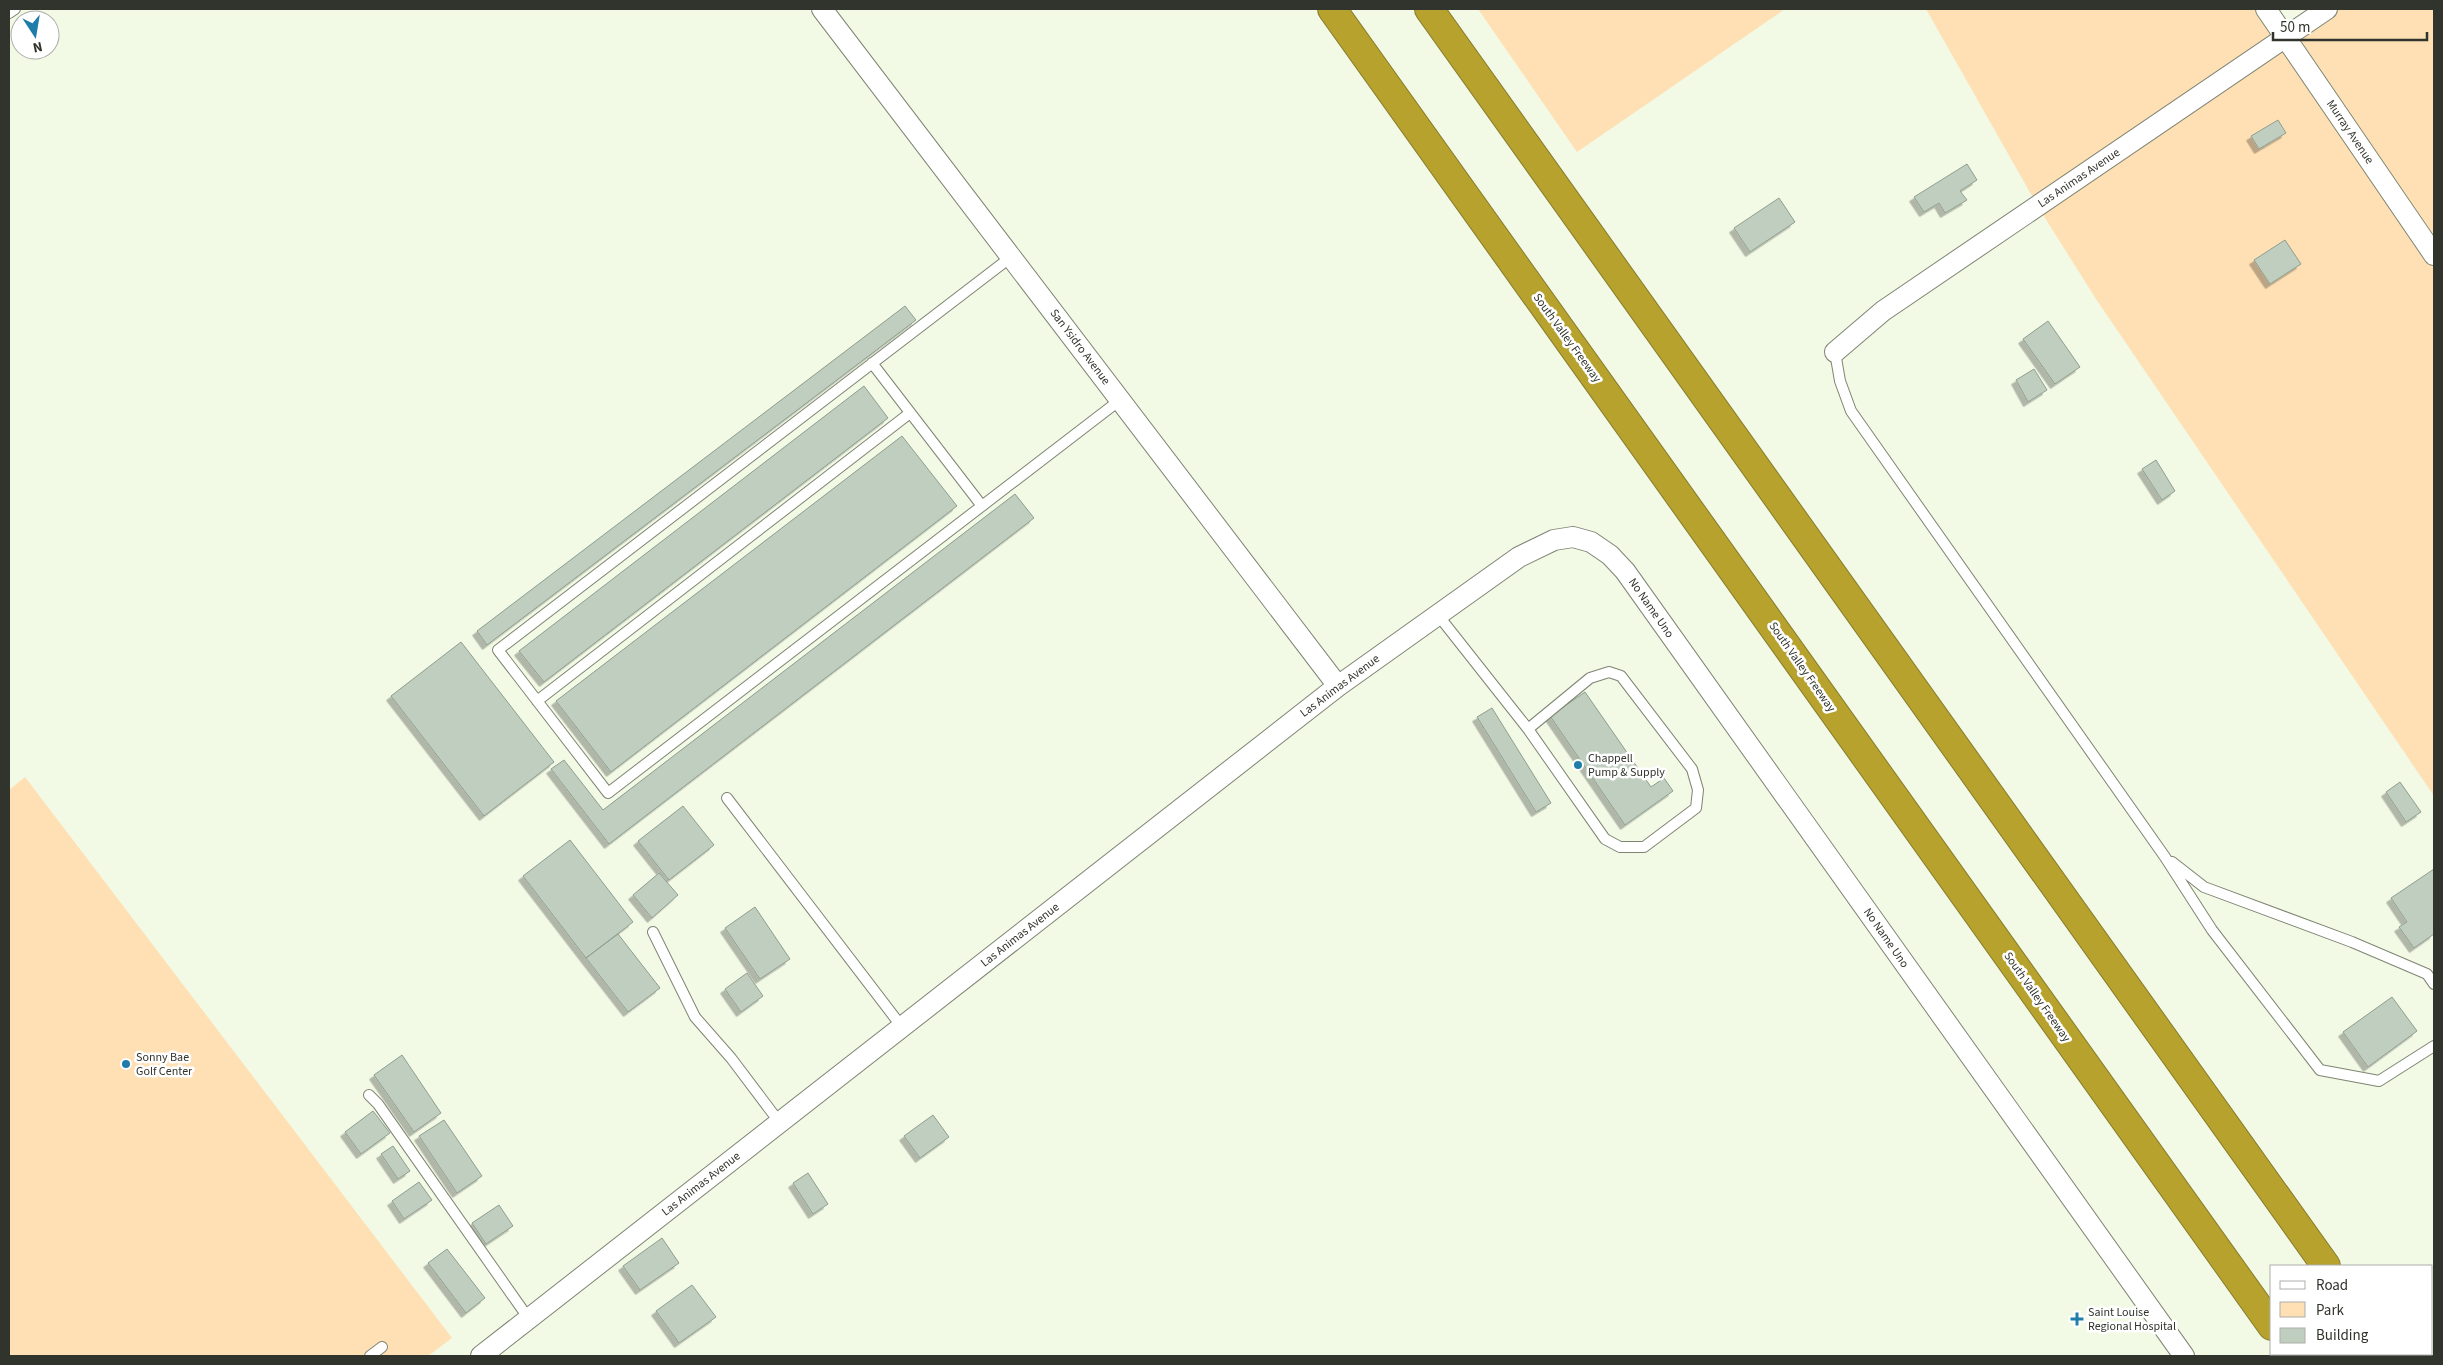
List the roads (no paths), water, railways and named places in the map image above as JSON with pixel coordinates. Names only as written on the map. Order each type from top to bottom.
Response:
[{"type":"highway","name":"South Valley Freeway","points":[[1332,9],[2270,1323]]},
{"type":"highway","points":[[1430,9],[2325,1265]]},
{"type":"street","name":"San Ysidro Avenue","points":[[822,9],[1338,686]]},
{"type":"street","name":"Murray Avenue","points":[[2266,9],[2434,255]]},
{"type":"street","name":"Las Animas Avenue","points":[[1835,352],[1883,312],[2327,9]]},
{"type":"street","name":"Las Animas Avenue","points":[[481,1356],[1338,686],[1519,557],[1554,540],[1573,537]]},
{"type":"street","name":"No Name Uno","points":[[1573,537],[1591,542],[1610,555],[1625,572],[2184,1356]]},
{"type":"lane","points":[[9,13],[15,9]]},
{"type":"lane","points":[[1011,256],[498,650],[608,792],[1120,400]]},
{"type":"lane","points":[[1835,352],[1840,381],[1851,411],[2165,857],[2212,930],[2320,1070],[2379,1081],[2434,1046]]},
{"type":"lane","points":[[872,364],[982,506]]},
{"type":"lane","points":[[537,701],[910,413]]},
{"type":"lane","points":[[1438,615],[1528,729],[1605,839],[1620,846],[1644,847],[1696,808],[1698,790],[1692,769],[1621,676],[1609,672],[1590,678],[1528,729]]},
{"type":"lane","points":[[727,798],[902,1028]]},
{"type":"lane","points":[[2165,857],[2204,886],[2352,942],[2427,974],[2434,984]]},
{"type":"lane","points":[[653,932],[695,1017],[731,1058],[780,1123]]},
{"type":"lane","points":[[369,1095],[383,1112],[529,1319]]},
{"type":"lane","points":[[370,1356],[382,1348]]},
{"type":"place","name":"Chappell Pump & Supply","points":[[1578,765]]},
{"type":"place","name":"Sonny Bae Golf Center","points":[[126,1064]]},
{"type":"place","name":"Saint Louise Regional Hospital","points":[[2077,1319]]}]
